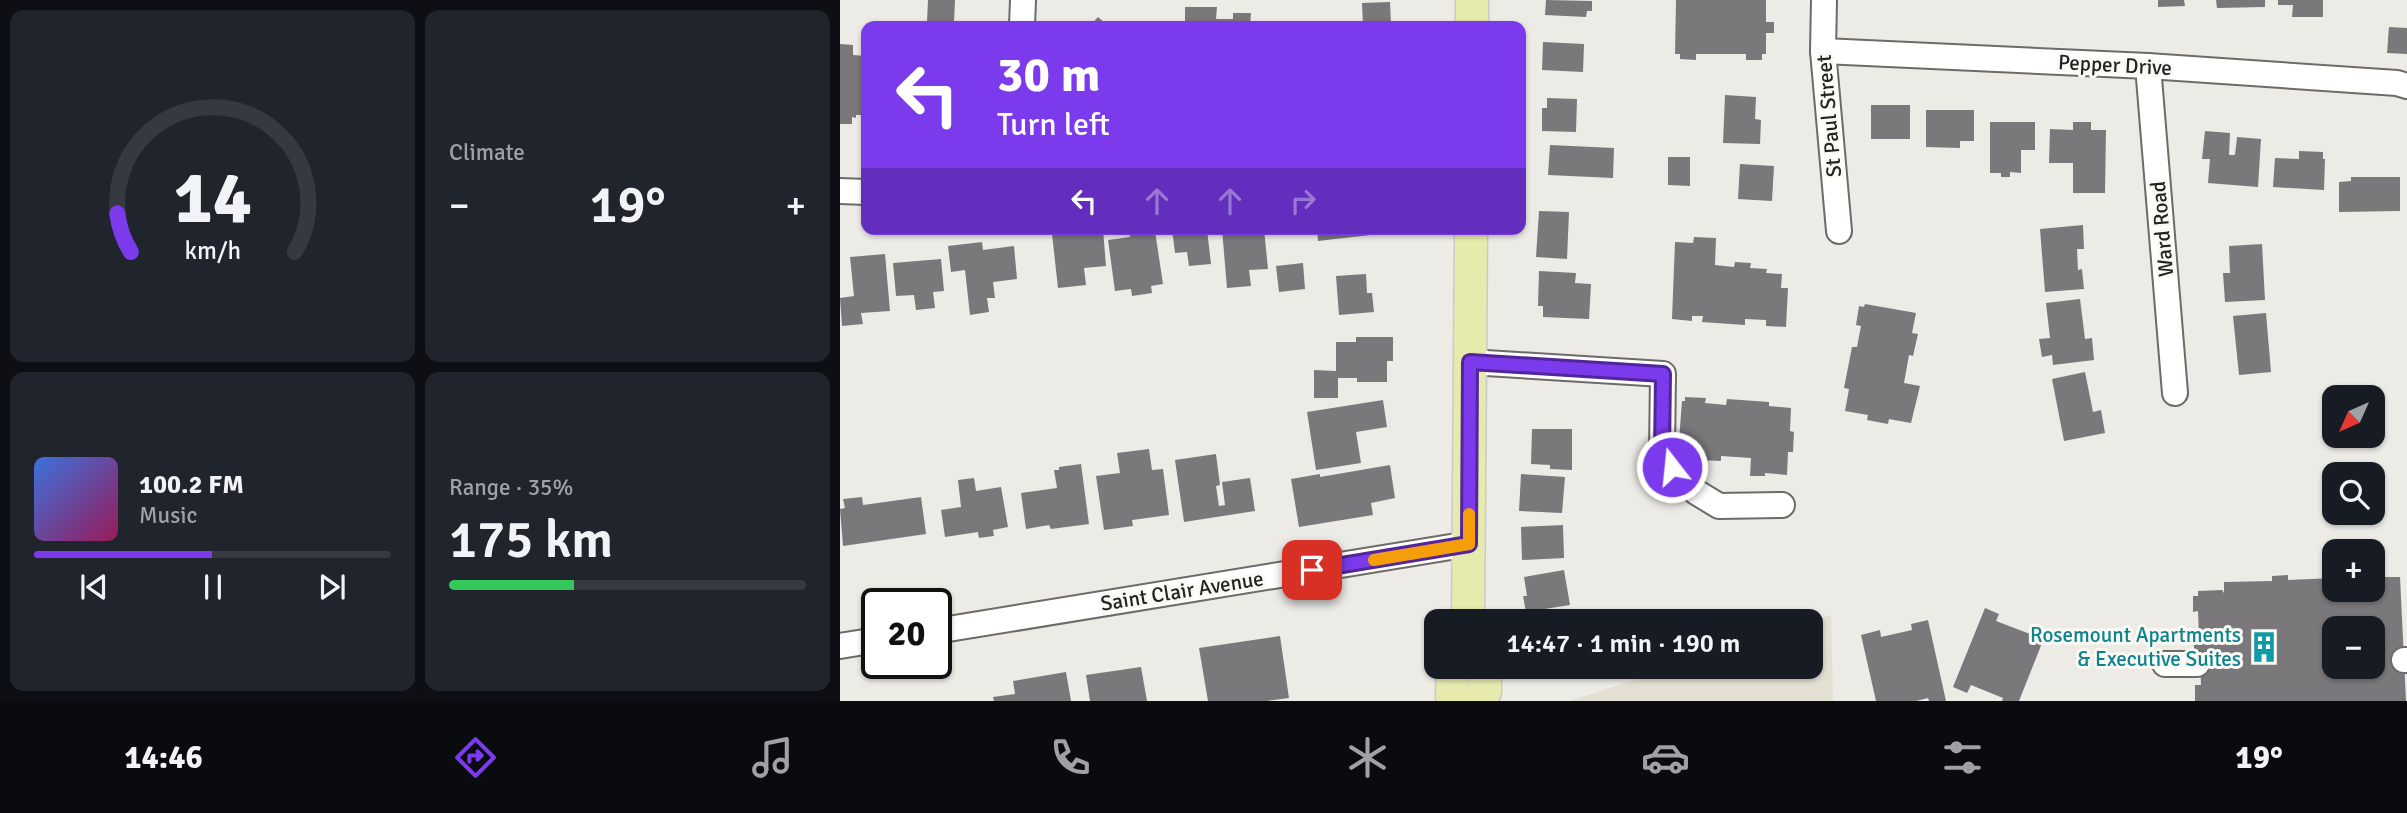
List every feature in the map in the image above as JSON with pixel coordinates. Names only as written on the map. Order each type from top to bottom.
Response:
[{"type":"main road","points":[[1472,0],[1472,21]]},
{"type":"main road","points":[[1468,609],[1471,235]]},
{"type":"main road","points":[[1453,679],[1452,697],[1460,701]]},
{"type":"main road","points":[[1475,701],[1486,692],[1485,679]]},
{"type":"street","points":[[1023,0],[1023,21]]},
{"type":"street","name":"St Paul Street","points":[[1825,0],[1823,51],[1839,231]]},
{"type":"street","name":"Pepper Drive","points":[[1823,51],[2148,66],[2397,83],[2407,86]]},
{"type":"street","name":"Ward Road","points":[[2148,66],[2175,393]]},
{"type":"street","points":[[840,191],[861,192]]},
{"type":"street","points":[[1470,362],[1663,374],[1662,452],[1672,467],[1696,492],[1719,506],[1783,505]]},
{"type":"street","name":"Saint Clair Avenue","points":[[952,628],[1469,544]]},
{"type":"street","points":[[840,646],[861,643]]},
{"type":"street","points":[[2165,664],[2197,664]]},
{"type":"shaded area","points":[[1831,615],[1833,701],[1570,701],[1639,679],[1823,679],[1823,618]]},
{"type":"building","points":[[928,0],[955,0],[954,21],[927,21]]},
{"type":"building","points":[[1546,0],[1592,1],[1592,11],[1587,11],[1586,17],[1545,15]]},
{"type":"building","points":[[1676,0],[1766,0],[1766,22],[1774,22],[1774,33],[1766,33],[1766,54],[1762,54],[1762,60],[1746,60],[1746,54],[1696,54],[1696,60],[1680,59],[1680,54],[1675,54]]},
{"type":"building","points":[[2158,0],[2184,0],[2185,6],[2158,7]]},
{"type":"building","points":[[2216,0],[2265,0],[2265,7],[2217,8]]},
{"type":"building","points":[[2278,0],[2323,0],[2323,17],[2292,17],[2293,5],[2278,5]]},
{"type":"building","points":[[1390,2],[1391,21],[1363,21],[1362,3]]},
{"type":"building","points":[[1185,7],[1217,7],[1216,19],[1233,19],[1233,13],[1251,13],[1250,21],[1185,21]]},
{"type":"building","points":[[2389,27],[2407,28],[2407,54],[2387,53]]},
{"type":"building","points":[[1543,42],[1584,44],[1583,72],[1542,70]]},
{"type":"building","points":[[840,44],[853,45],[853,55],[861,56],[861,115],[852,117],[852,124],[840,124]]},
{"type":"building","points":[[1725,95],[1756,97],[1755,119],[1761,120],[1760,144],[1723,143]]},
{"type":"building","points":[[1547,98],[1577,99],[1576,132],[1542,131],[1542,108],[1547,108]]},
{"type":"building","points":[[1871,105],[1910,105],[1910,139],[1871,139]]},
{"type":"building","points":[[1926,110],[1974,110],[1974,141],[1960,141],[1960,148],[1926,147]]},
{"type":"building","points":[[1990,122],[2035,122],[2035,150],[2021,150],[2021,173],[2010,172],[2010,177],[2001,177],[2001,173],[1990,173]]},
{"type":"building","points":[[2073,122],[2091,122],[2091,130],[2106,130],[2105,193],[2073,193],[2073,163],[2049,163],[2050,129],[2073,130]]},
{"type":"building","points":[[2205,131],[2230,133],[2229,155],[2235,155],[2237,137],[2261,139],[2258,187],[2208,183],[2210,159],[2202,159]]},
{"type":"building","points":[[1550,145],[1614,148],[1613,178],[1548,175]]},
{"type":"building","points":[[2299,151],[2323,152],[2324,190],[2273,187],[2275,158],[2299,159]]},
{"type":"building","points":[[1668,157],[1690,157],[1690,186],[1668,185]]},
{"type":"building","points":[[1740,164],[1774,166],[1772,201],[1738,199]]},
{"type":"building","points":[[2351,177],[2400,177],[2400,211],[2339,212],[2339,182],[2351,181]]},
{"type":"building","points":[[1539,211],[1569,212],[1567,259],[1536,257]]},
{"type":"building","points":[[2083,225],[2084,249],[2077,249],[2078,270],[2082,269],[2084,289],[2045,292],[2040,229]]},
{"type":"building","points":[[1052,235],[1103,235],[1106,266],[1084,268],[1086,285],[1058,288]]},
{"type":"building","points":[[1156,235],[1163,284],[1151,286],[1152,293],[1132,296],[1131,289],[1115,291],[1108,240]]},
{"type":"building","points":[[1173,235],[1208,235],[1211,264],[1189,266],[1187,252],[1175,253]]},
{"type":"building","points":[[1223,235],[1265,235],[1268,269],[1249,270],[1251,286],[1227,288]]},
{"type":"building","points":[[1318,235],[1370,235],[1318,241]]},
{"type":"building","points":[[1694,237],[1716,238],[1715,265],[1734,267],[1735,262],[1751,263],[1750,268],[1767,269],[1766,273],[1782,274],[1781,288],[1788,288],[1786,327],[1766,326],[1766,320],[1745,319],[1745,325],[1702,322],[1703,316],[1692,316],[1692,321],[1672,319],[1675,242],[1693,243]]},
{"type":"building","points":[[982,242],[983,250],[1014,246],[1017,279],[993,282],[995,298],[987,298],[989,312],[970,315],[965,270],[951,272],[948,246]]},
{"type":"building","points":[[2262,244],[2265,300],[2225,302],[2223,273],[2230,273],[2229,246]]},
{"type":"building","points":[[885,254],[890,311],[861,313],[863,324],[842,326],[840,298],[854,296],[850,257]]},
{"type":"building","points":[[941,259],[944,291],[933,292],[935,308],[916,310],[914,295],[896,296],[893,263]]},
{"type":"building","points":[[1303,263],[1305,289],[1279,292],[1276,266]]},
{"type":"building","points":[[1539,271],[1576,273],[1575,283],[1591,284],[1589,319],[1543,317],[1543,306],[1538,306]]},
{"type":"building","points":[[1366,274],[1367,293],[1372,293],[1374,312],[1339,315],[1336,276]]},
{"type":"building","points":[[2080,299],[2085,339],[2092,338],[2094,360],[2053,365],[2052,355],[2042,357],[2039,339],[2050,338],[2046,303]]},
{"type":"building","points":[[1865,304],[1916,313],[1912,333],[1918,334],[1913,356],[1909,355],[1904,383],[1920,386],[1911,423],[1889,419],[1888,424],[1867,420],[1868,415],[1845,411],[1849,389],[1844,388],[1852,347],[1857,347],[1861,326],[1856,325],[1859,306],[1864,307]]},
{"type":"building","points":[[2266,313],[2271,372],[2239,375],[2233,316]]},
{"type":"building","points":[[1356,337],[1393,337],[1393,361],[1387,361],[1387,382],[1357,382],[1357,378],[1338,378],[1338,398],[1314,398],[1314,370],[1336,371],[1336,342],[1356,342]]},
{"type":"building","points":[[2085,372],[2093,412],[2101,410],[2105,433],[2064,441],[2052,379]]},
{"type":"building","points":[[1685,397],[1706,398],[1705,403],[1726,405],[1727,399],[1769,402],[1769,406],[1791,408],[1793,452],[1788,452],[1787,475],[1765,473],[1765,476],[1750,476],[1751,458],[1721,456],[1721,461],[1699,460],[1699,455],[1678,454],[1682,401],[1685,401]]},
{"type":"building","points":[[1383,400],[1387,427],[1356,432],[1361,463],[1316,470],[1307,412]]},
{"type":"building","points":[[1532,429],[1572,429],[1572,470],[1550,469],[1550,465],[1531,464]]},
{"type":"building","points":[[1149,449],[1152,470],[1163,469],[1169,515],[1132,520],[1133,526],[1104,530],[1096,476],[1120,473],[1117,453]]},
{"type":"building","points":[[1216,454],[1220,485],[1216,486],[1219,506],[1225,505],[1222,482],[1250,478],[1255,511],[1184,522],[1175,460]]},
{"type":"building","points":[[1081,464],[1089,524],[1051,529],[1049,525],[1026,529],[1021,493],[1057,488],[1054,470]]},
{"type":"building","points":[[1390,465],[1395,498],[1371,503],[1373,515],[1299,527],[1291,479]]},
{"type":"building","points":[[1521,474],[1565,477],[1562,513],[1519,511]]},
{"type":"building","points":[[974,478],[976,491],[1001,487],[1008,527],[993,530],[994,536],[979,538],[978,532],[945,537],[941,510],[961,507],[958,480]]},
{"type":"building","points":[[862,497],[863,505],[921,497],[926,534],[843,546],[840,509],[845,508],[843,499]]},
{"type":"building","points":[[1563,525],[1564,558],[1522,560],[1521,527]]},
{"type":"building","points":[[1564,570],[1570,605],[1525,609],[1523,596],[1527,596],[1524,577]]},
{"type":"building","name":"Rosemount Apartments & Executive Suites","points":[[2288,575],[2288,580],[2322,579],[2322,602],[2385,602],[2385,577],[2400,577],[2406,701],[2195,701],[2195,685],[2201,685],[2200,657],[2194,657],[2194,637],[2199,637],[2198,611],[2193,612],[2193,596],[2198,596],[2198,591],[2222,590],[2224,593],[2224,582],[2272,581],[2272,576]]},
{"type":"building","points":[[1985,608],[1999,614],[1996,621],[2030,634],[2032,627],[2046,633],[2019,701],[2002,701],[2003,698],[1971,685],[1967,693],[1953,687]]},
{"type":"building","points":[[1928,620],[1946,701],[1929,701],[1928,698],[1916,701],[1876,701],[1861,635],[1880,630],[1881,637],[1912,630],[1911,624]]},
{"type":"building","points":[[1280,636],[1289,698],[1267,701],[1208,701],[1199,648]]},
{"type":"building","points":[[1141,667],[1147,701],[1090,701],[1086,675]]},
{"type":"building","points":[[1066,672],[1071,701],[994,701],[993,697],[1015,694],[1013,681]]},
{"type":"slow traffic","points":[[1374,560],[1469,544],[1469,514]]},
{"type":"place","name":"Rosemount Apartments & Executive Suites","points":[[2264,647]]},
{"type":"route","points":[[1312,570],[1469,544],[1470,362],[1663,374],[1662,452],[1672,467]]}]
